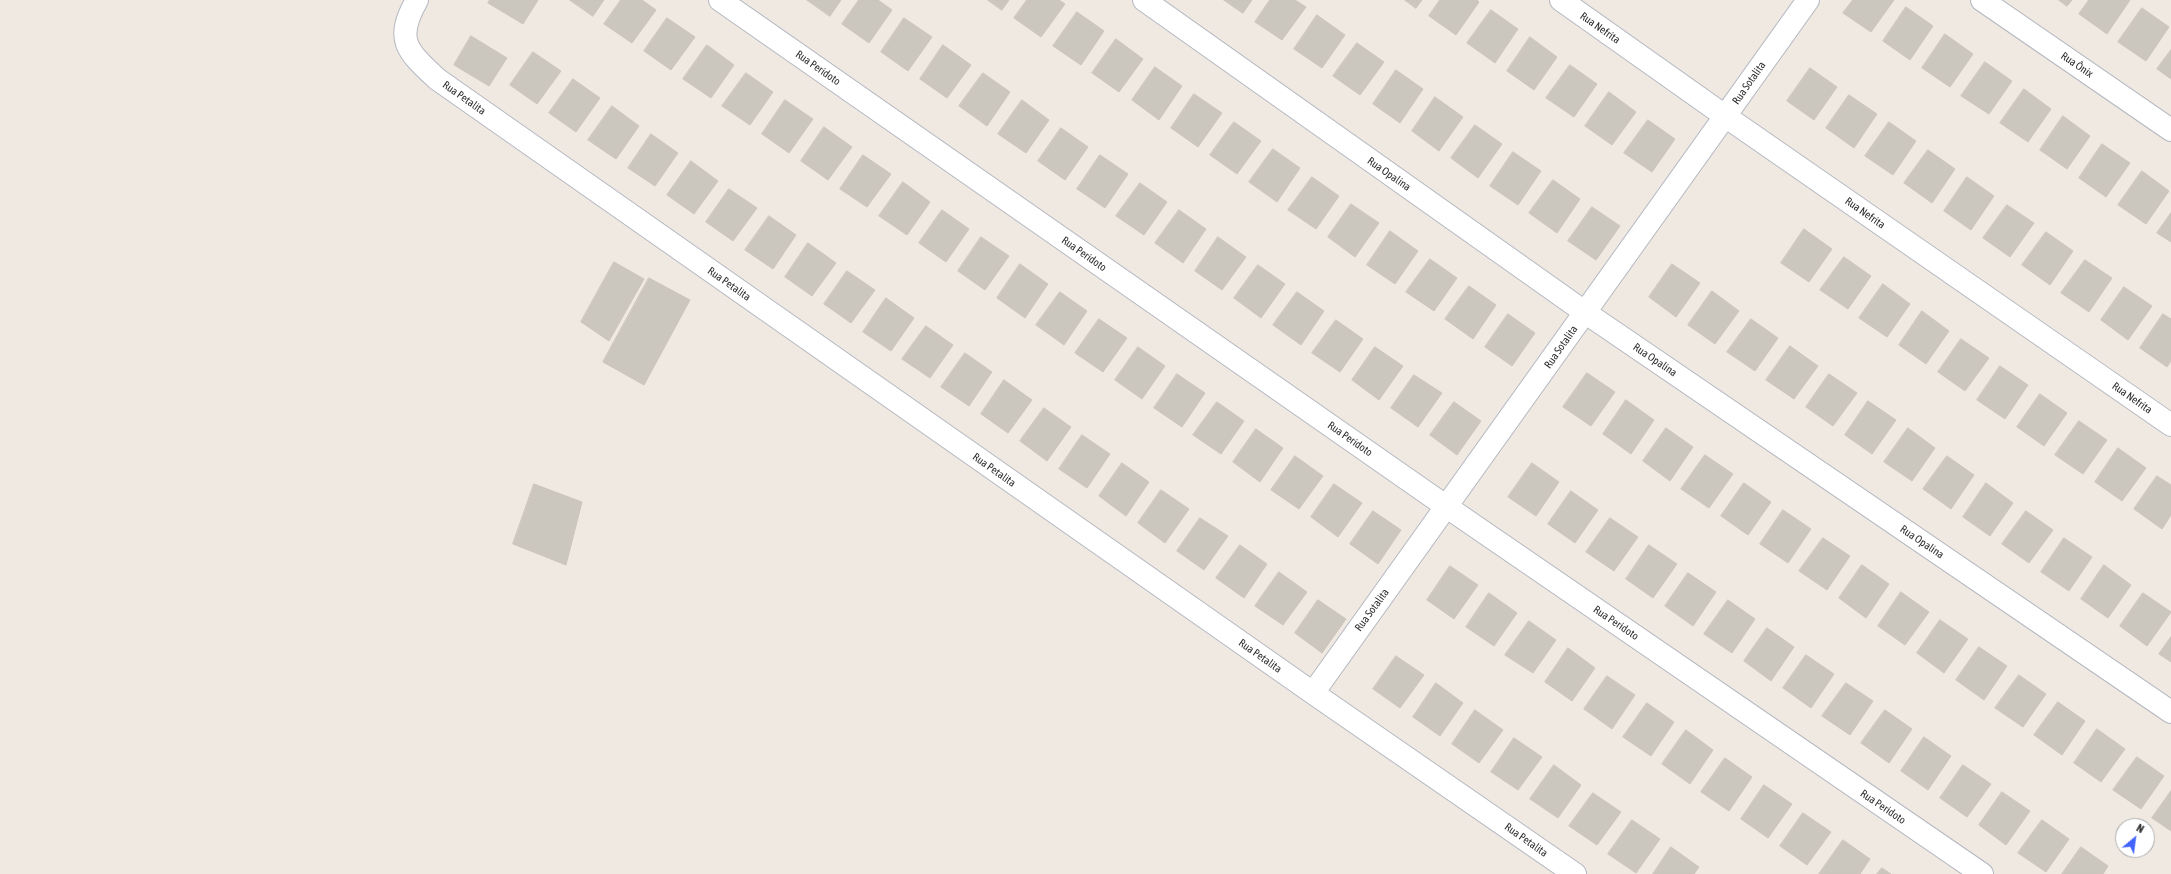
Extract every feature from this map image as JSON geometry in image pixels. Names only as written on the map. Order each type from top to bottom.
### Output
[{"type":"street","name":"Rua Petalita","points":[[417,0],[404,30],[405,45],[417,60],[443,83],[1313,693],[1575,874]]},
{"type":"street","name":"Rua Peridoto","points":[[720,0],[1447,507],[1982,874]]},
{"type":"street","name":"Rua Opalina","points":[[1144,0],[1586,313],[2171,712]]},
{"type":"street","name":"Rua Nefrita","points":[[1561,0],[1725,116],[2171,425]]},
{"type":"street","name":"Rua Sotalita","points":[[1313,693],[1586,313],[1808,0]]},
{"type":"street","name":"Rua Ônix","points":[[1982,0],[2171,130]]},
{"type":"building","points":[[490,0],[538,0],[523,24],[488,3]]},
{"type":"building","points":[[570,0],[604,0],[593,16]]},
{"type":"building","points":[[621,0],[642,0],[656,10],[632,43],[604,24]]},
{"type":"building","points":[[807,0],[841,0],[830,16]]},
{"type":"building","points":[[859,0],[878,0],[892,10],[869,43],[842,24]]},
{"type":"building","points":[[988,0],[1009,0],[1002,10]]},
{"type":"building","points":[[1027,0],[1059,0],[1065,4],[1041,37],[1014,18]]},
{"type":"building","points":[[1224,0],[1252,0],[1243,13]]},
{"type":"building","points":[[1270,0],[1295,0],[1306,7],[1282,40],[1255,22]]},
{"type":"building","points":[[1405,0],[1422,0],[1416,8]]},
{"type":"building","points":[[1440,0],[1477,0],[1479,2],[1456,35],[1429,16]]},
{"type":"building","points":[[1853,0],[1894,0],[1871,32],[1843,13]]},
{"type":"building","points":[[2059,0],[2072,0],[2067,6]]},
{"type":"building","points":[[2089,0],[2130,0],[2107,34],[2079,14]]},
{"type":"building","points":[[1906,7],[1933,26],[1910,60],[1883,41]]},
{"type":"building","points":[[2142,8],[2169,27],[2146,61],[2118,42]]},
{"type":"building","points":[[1491,10],[1518,29],[1495,63],[1467,43]]},
{"type":"building","points":[[1077,12],[1104,31],[1081,65],[1053,46]]},
{"type":"building","points":[[1317,15],[1345,35],[1322,68],[1294,49]]},
{"type":"building","points":[[667,18],[695,37],[671,70],[644,51]]},
{"type":"building","points":[[904,18],[932,37],[908,71],[881,52]]},
{"type":"building","points":[[1945,34],[1973,54],[1950,87],[1922,68]]},
{"type":"building","points":[[471,36],[507,58],[489,86],[454,65]]},
{"type":"building","points":[[1530,37],[1557,57],[1534,90],[1507,71]]},
{"type":"building","points":[[1116,39],[1143,59],[1119,92],[1092,73]]},
{"type":"building","points":[[1357,43],[1384,62],[1360,95],[1333,76]]},
{"type":"building","points":[[707,45],[734,65],[711,98],[683,79]]},
{"type":"building","points":[[943,45],[971,65],[947,98],[920,79]]},
{"type":"building","points":[[2171,50],[2171,79],[2157,69]]},
{"type":"building","points":[[533,52],[561,71],[537,104],[510,85]]},
{"type":"building","points":[[1985,62],[2012,81],[1989,114],[1961,96]]},
{"type":"building","points":[[1570,65],[1597,84],[1574,117],[1546,98]]},
{"type":"building","points":[[1155,67],[1182,86],[1159,120],[1132,100]]},
{"type":"building","points":[[1810,68],[1837,87],[1814,120],[1787,101]]},
{"type":"building","points":[[1396,70],[1423,89],[1400,123],[1373,104]]},
{"type":"building","points":[[746,73],[773,92],[750,125],[722,106]]},
{"type":"building","points":[[983,73],[1010,92],[987,126],[959,106]]},
{"type":"building","points":[[573,79],[600,98],[576,132],[549,113]]},
{"type":"building","points":[[2024,89],[2051,109],[2028,142],[2000,123]]},
{"type":"building","points":[[1609,92],[1636,112],[1612,145],[1585,126]]},
{"type":"building","points":[[1194,94],[1222,113],[1198,147],[1171,128]]},
{"type":"building","points":[[1849,95],[1877,114],[1854,148],[1826,128]]},
{"type":"building","points":[[1435,97],[1463,117],[1439,151],[1412,131]]},
{"type":"building","points":[[785,100],[813,119],[789,153],[762,134]]},
{"type":"building","points":[[1022,100],[1049,120],[1026,153],[998,134]]},
{"type":"building","points":[[612,106],[639,126],[616,159],[588,140]]},
{"type":"building","points":[[2063,116],[2090,136],[2067,169],[2040,150]]},
{"type":"building","points":[[1648,120],[1675,139],[1652,172],[1624,153]]},
{"type":"building","points":[[1234,122],[1261,141],[1237,174],[1210,155]]},
{"type":"building","points":[[1889,122],[1916,141],[1893,175],[1865,156]]},
{"type":"building","points":[[1475,125],[1502,144],[1478,178],[1451,158]]},
{"type":"building","points":[[824,127],[852,147],[828,180],[801,161]]},
{"type":"building","points":[[1061,128],[1088,147],[1065,180],[1038,161]]},
{"type":"building","points":[[651,134],[678,153],[655,186],[628,168]]},
{"type":"building","points":[[2102,144],[2130,163],[2106,197],[2079,178]]},
{"type":"building","points":[[1273,149],[1300,168],[1277,202],[1249,182]]},
{"type":"building","points":[[1928,150],[1955,169],[1932,203],[1904,183]]},
{"type":"building","points":[[1513,152],[1541,171],[1518,205],[1490,186]]},
{"type":"building","points":[[863,155],[891,174],[867,207],[840,189]]},
{"type":"building","points":[[1100,155],[1128,174],[1105,208],[1077,189]]},
{"type":"building","points":[[691,161],[718,181],[694,214],[667,195]]},
{"type":"building","points":[[2142,171],[2169,191],[2146,224],[2118,205]]},
{"type":"building","points":[[1312,177],[1339,196],[1316,229],[1288,210]]},
{"type":"building","points":[[1967,177],[1994,196],[1971,230],[1944,211]]},
{"type":"building","points":[[1553,180],[1580,199],[1557,233],[1529,213]]},
{"type":"building","points":[[903,182],[930,202],[907,235],[879,216]]},
{"type":"building","points":[[1140,183],[1167,202],[1144,235],[1116,216]]},
{"type":"building","points":[[729,189],[757,208],[733,241],[706,222]]},
{"type":"building","points":[[1351,204],[1379,223],[1355,257],[1328,237]]},
{"type":"building","points":[[2007,205],[2034,223],[2010,257],[1983,238]]},
{"type":"building","points":[[1592,207],[1620,226],[1596,260],[1568,241]]},
{"type":"building","points":[[942,210],[969,229],[946,262],[919,243]]},
{"type":"building","points":[[1179,210],[1206,229],[1183,263],[1155,243]]},
{"type":"building","points":[[2171,213],[2171,242],[2157,233]]},
{"type":"building","points":[[769,216],[796,235],[773,269],[745,250]]},
{"type":"building","points":[[1804,229],[1832,249],[1809,282],[1781,263]]},
{"type":"building","points":[[1390,231],[1418,251],[1395,284],[1367,265]]},
{"type":"building","points":[[2046,232],[2073,251],[2050,285],[2022,265]]},
{"type":"building","points":[[981,237],[1009,256],[985,290],[958,271]]},
{"type":"building","points":[[1218,237],[1246,257],[1222,290],[1195,271]]},
{"type":"building","points":[[808,243],[836,263],[812,296],[785,277]]},
{"type":"building","points":[[1844,257],[1871,276],[1848,309],[1820,290]]},
{"type":"building","points":[[1430,259],[1457,278],[1434,311],[1406,292]]},
{"type":"building","points":[[2085,260],[2112,278],[2089,312],[2061,293]]},
{"type":"building","points":[[614,262],[644,279],[609,341],[581,322]]},
{"type":"building","points":[[1020,264],[1048,284],[1025,318],[997,298]]},
{"type":"building","points":[[1672,264],[1700,283],[1676,317],[1649,297]]},
{"type":"building","points":[[1258,265],[1285,284],[1261,318],[1234,298]]},
{"type":"building","points":[[847,271],[875,290],[851,323],[824,304]]},
{"type":"building","points":[[649,278],[690,300],[644,385],[603,362]]},
{"type":"building","points":[[1883,284],[1910,304],[1887,337],[1859,318]]},
{"type":"building","points":[[1469,286],[1496,305],[1473,339],[1445,319]]},
{"type":"building","points":[[2124,287],[2152,306],[2128,340],[2101,320]]},
{"type":"building","points":[[1712,291],[1739,311],[1715,344],[1688,325]]},
{"type":"building","points":[[1060,292],[1087,311],[1064,345],[1036,325]]},
{"type":"building","points":[[1297,292],[1324,311],[1301,345],[1273,325]]},
{"type":"building","points":[[886,298],[914,318],[891,351],[863,332]]},
{"type":"building","points":[[1922,311],[1949,331],[1926,364],[1899,345]]},
{"type":"building","points":[[1508,314],[1535,333],[1512,366],[1485,347]]},
{"type":"building","points":[[2163,314],[2171,319],[2171,361],[2167,367],[2140,348]]},
{"type":"building","points":[[1099,319],[1127,338],[1103,372],[1075,353]]},
{"type":"building","points":[[1751,319],[1778,338],[1755,371],[1727,352]]},
{"type":"building","points":[[1336,320],[1363,339],[1340,372],[1312,353]]},
{"type":"building","points":[[926,326],[953,345],[930,378],[902,359]]},
{"type":"building","points":[[1961,339],[1989,358],[1965,391],[1938,372]]},
{"type":"building","points":[[1790,346],[1818,366],[1794,399],[1766,380]]},
{"type":"building","points":[[1138,347],[1165,366],[1142,399],[1115,380]]},
{"type":"building","points":[[1375,347],[1403,366],[1379,400],[1352,380]]},
{"type":"building","points":[[965,353],[992,372],[969,406],[941,387]]},
{"type":"building","points":[[2000,366],[2028,385],[2005,419],[1977,400]]},
{"type":"building","points":[[1587,373],[1615,392],[1591,426],[1563,407]]},
{"type":"building","points":[[1177,374],[1205,393],[1182,427],[1154,408]]},
{"type":"building","points":[[1829,374],[1857,393],[1833,426],[1806,407]]},
{"type":"building","points":[[1414,375],[1442,393],[1418,427],[1391,408]]},
{"type":"building","points":[[1004,380],[1032,400],[1008,433],[981,414]]},
{"type":"building","points":[[2040,394],[2067,413],[2044,446],[2017,427]]},
{"type":"building","points":[[1626,400],[1654,420],[1631,454],[1603,434]]},
{"type":"building","points":[[1868,401],[1896,420],[1872,454],[1845,435]]},
{"type":"building","points":[[1217,402],[1244,421],[1221,454],[1193,435]]},
{"type":"building","points":[[1454,402],[1481,421],[1457,455],[1430,435]]},
{"type":"building","points":[[1044,408],[1071,427],[1047,461],[1020,441]]},
{"type":"building","points":[[2079,421],[2107,440],[2083,474],[2055,455]]},
{"type":"building","points":[[1666,428],[1693,447],[1670,481],[1643,461]]},
{"type":"building","points":[[1908,428],[1935,448],[1912,481],[1884,462]]},
{"type":"building","points":[[1256,429],[1283,448],[1260,482],[1233,462]]},
{"type":"building","points":[[1082,435],[1110,454],[1087,488],[1059,469]]},
{"type":"building","points":[[2118,448],[2146,468],[2122,501],[2095,482]]},
{"type":"building","points":[[1705,455],[1733,474],[1709,508],[1681,489]]},
{"type":"building","points":[[1295,456],[1323,476],[1299,509],[1271,490]]},
{"type":"building","points":[[1947,456],[1974,475],[1951,509],[1923,489]]},
{"type":"building","points":[[1122,463],[1149,482],[1126,516],[1099,496]]},
{"type":"building","points":[[1532,463],[1559,482],[1536,516],[1508,497]]},
{"type":"building","points":[[2157,476],[2171,485],[2171,515],[2162,529],[2134,509]]},
{"type":"building","points":[[1744,483],[1771,502],[1748,535],[1721,516]]},
{"type":"building","points":[[1986,483],[2013,503],[1990,536],[1963,517]]},
{"type":"building","points":[[534,484],[582,502],[566,565],[513,544]]},
{"type":"building","points":[[1334,484],[1362,503],[1338,537],[1311,517]]},
{"type":"building","points":[[1161,490],[1189,509],[1165,543],[1138,523]]},
{"type":"building","points":[[1571,491],[1598,510],[1575,543],[1548,524]]},
{"type":"building","points":[[1783,510],[1811,529],[1788,563],[1760,544]]},
{"type":"building","points":[[1373,511],[1401,530],[1378,564],[1350,544]]},
{"type":"building","points":[[2026,511],[2053,530],[2029,563],[2002,544]]},
{"type":"building","points":[[1200,518],[1228,536],[1204,570],[1177,551]]},
{"type":"building","points":[[1610,518],[1638,537],[1614,571],[1586,552]]},
{"type":"building","points":[[1823,538],[1850,556],[1827,590],[1799,571]]},
{"type":"building","points":[[2064,538],[2092,557],[2069,591],[2041,572]]},
{"type":"building","points":[[1240,545],[1267,564],[1244,598],[1216,578]]},
{"type":"building","points":[[1649,545],[1677,564],[1653,598],[1626,579]]},
{"type":"building","points":[[1862,565],[1889,584],[1866,618],[1839,598]]},
{"type":"building","points":[[2104,565],[2131,585],[2108,618],[2081,599]]},
{"type":"building","points":[[1450,566],[1478,585],[1454,619],[1427,600]]},
{"type":"building","points":[[1279,572],[1307,592],[1283,625],[1255,606]]},
{"type":"building","points":[[1688,573],[1716,592],[1693,626],[1665,606]]},
{"type":"building","points":[[1901,592],[1929,612],[1905,645],[1878,626]]},
{"type":"building","points":[[1489,593],[1517,613],[1494,646],[1466,627]]},
{"type":"building","points":[[2143,593],[2171,612],[2147,646],[2120,626]]},
{"type":"building","points":[[1318,600],[1346,619],[1322,653],[1295,633]]},
{"type":"building","points":[[1728,600],[1755,619],[1732,653],[1704,634]]},
{"type":"building","points":[[1940,620],[1968,639],[1944,673],[1917,653]]},
{"type":"building","points":[[1529,621],[1556,640],[1533,673],[1505,655]]},
{"type":"building","points":[[1767,628],[1794,647],[1771,681],[1744,661]]},
{"type":"building","points":[[2171,637],[2171,662],[2159,654]]},
{"type":"building","points":[[1979,647],[2007,666],[1984,700],[1956,680]]},
{"type":"building","points":[[1568,648],[1595,668],[1572,701],[1545,682]]},
{"type":"building","points":[[1806,655],[1834,674],[1811,708],[1783,688]]},
{"type":"building","points":[[1396,656],[1424,675],[1400,708],[1373,689]]},
{"type":"building","points":[[2019,675],[2046,694],[2023,727],[1995,708]]},
{"type":"building","points":[[1607,676],[1635,695],[1612,729],[1584,709]]},
{"type":"building","points":[[1436,683],[1463,703],[1440,736],[1413,717]]},
{"type":"building","points":[[1846,683],[1873,701],[1850,735],[1822,716]]},
{"type":"building","points":[[2058,702],[2085,721],[2062,755],[2034,735]]},
{"type":"building","points":[[1647,703],[1674,722],[1651,756],[1623,737]]},
{"type":"building","points":[[1475,710],[1503,730],[1479,763],[1452,744]]},
{"type":"building","points":[[1885,710],[1912,729],[1889,763],[1861,743]]},
{"type":"building","points":[[2097,729],[2125,749],[2101,782],[2074,763]]},
{"type":"building","points":[[1686,730],[1713,750],[1690,784],[1662,764]]},
{"type":"building","points":[[1924,737],[1951,756],[1928,790],[1901,771]]},
{"type":"building","points":[[1514,738],[1542,757],[1518,790],[1491,772]]},
{"type":"building","points":[[2137,757],[2164,776],[2141,809],[2113,790]]},
{"type":"building","points":[[1725,758],[1752,777],[1729,811],[1701,792]]},
{"type":"building","points":[[1554,765],[1581,785],[1558,818],[1530,799]]},
{"type":"building","points":[[1963,765],[1991,784],[1967,817],[1940,798]]},
{"type":"building","points":[[1764,785],[1792,804],[1768,838],[1741,819]]},
{"type":"building","points":[[2171,791],[2171,831],[2155,820],[2155,818],[2152,818]]},
{"type":"building","points":[[2002,792],[2030,811],[2006,845],[1979,825]]},
{"type":"building","points":[[1593,793],[1621,812],[1597,845],[1569,826]]},
{"type":"building","points":[[1803,813],[1831,832],[1807,865],[1780,846]]},
{"type":"building","points":[[1632,820],[1660,839],[1636,873],[1608,854]]},
{"type":"building","points":[[2042,820],[2069,839],[2046,872],[2018,853]]},
{"type":"building","points":[[1843,840],[1870,859],[1860,874],[1819,874]]},
{"type":"building","points":[[1671,847],[1699,867],[1694,874],[1653,874]]},
{"type":"building","points":[[2081,847],[2108,866],[2103,874],[2062,874]]},
{"type":"building","points":[[1882,868],[1891,874],[1877,874]]}]
